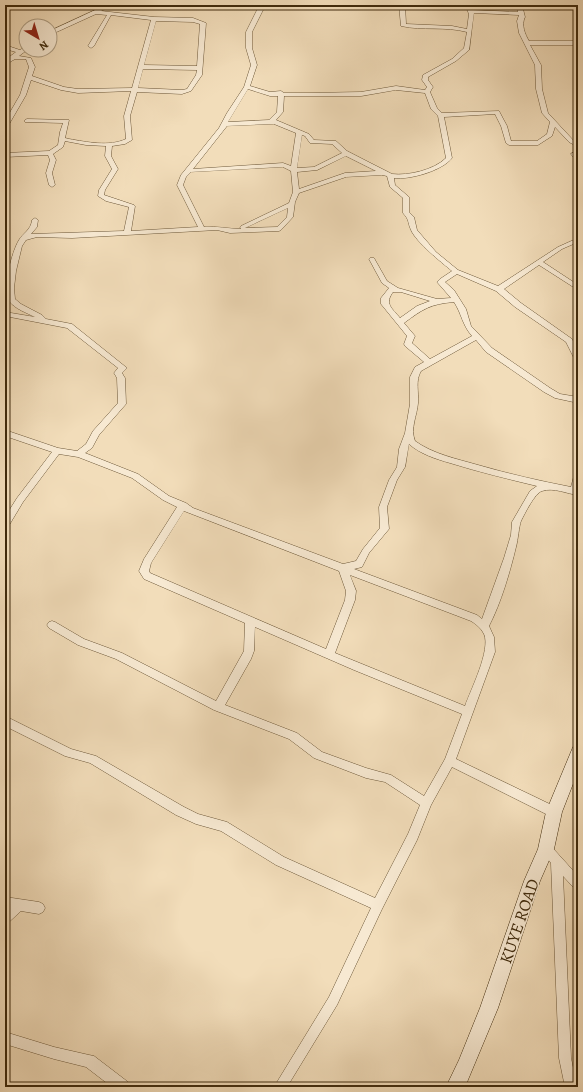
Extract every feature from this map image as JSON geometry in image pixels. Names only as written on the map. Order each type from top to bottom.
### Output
[{"type":"street","points":[[58,29],[110,5]]},
{"type":"street","points":[[192,169],[224,124],[230,112],[247,87],[254,65],[249,48],[249,32],[261,8],[260,5]]},
{"type":"street","points":[[402,5],[403,25],[424,27],[453,26],[469,31]]},
{"type":"street","points":[[427,92],[430,87],[425,80],[425,76],[454,60],[467,49],[471,11],[468,5]]},
{"type":"street","points":[[519,5],[522,33],[538,65],[539,89],[543,108],[553,122],[571,141],[578,145]]},
{"type":"street","points":[[471,11],[521,14]]},
{"type":"street","points":[[28,77],[56,87],[78,91],[118,88],[134,90],[186,91],[189,90],[198,78],[203,23],[193,20],[154,20],[108,15],[95,12]]},
{"type":"street","points":[[91,46],[108,15]]},
{"type":"street","points":[[5,156],[50,153],[62,143],[122,144],[129,140],[127,116],[154,20]]},
{"type":"street","points":[[528,43],[578,43]]},
{"type":"street","points":[[5,47],[18,49]]},
{"type":"street","points":[[5,63],[18,54]]},
{"type":"street","points":[[5,126],[8,114],[23,95],[32,67],[28,58],[14,57]]},
{"type":"street","points":[[141,67],[199,68]]},
{"type":"street","points":[[247,87],[270,94],[361,94],[396,88],[427,92]]},
{"type":"street","points":[[224,124],[274,122],[307,135],[312,142],[334,142],[341,152],[359,159],[381,173],[397,177],[414,174],[441,166],[449,158],[448,146],[444,134],[441,115],[434,109],[427,92]]},
{"type":"street","points":[[274,122],[272,120],[280,112],[279,105],[282,99],[281,93]]},
{"type":"street","points":[[441,115],[497,112],[504,126],[509,143],[541,142],[550,135],[553,122]]},
{"type":"street","points":[[27,121],[67,121],[62,143]]},
{"type":"street","points":[[24,238],[37,235],[72,236],[217,228],[230,231],[279,229],[290,217],[296,192],[294,170],[299,133]]},
{"type":"street","points":[[108,144],[108,156],[114,169],[102,190],[101,196],[108,202],[124,202],[132,206],[129,215],[131,222],[127,232]]},
{"type":"street","points":[[50,153],[53,160],[49,173],[52,185]]},
{"type":"street","points":[[192,169],[283,165],[294,170],[316,169],[345,154]]},
{"type":"street","points":[[574,154],[578,160]]},
{"type":"street","points":[[192,169],[195,172],[183,176],[181,189],[202,229]]},
{"type":"street","points":[[296,192],[345,175],[381,173]]},
{"type":"street","points":[[390,176],[392,186],[406,197],[406,213],[411,217],[414,230],[434,253],[456,271],[499,289],[518,306],[569,341],[578,343]]},
{"type":"street","points":[[230,231],[247,226],[292,204]]},
{"type":"street","points":[[35,220],[36,225],[33,230],[20,242],[11,281],[10,294],[16,303],[37,314],[46,321]]},
{"type":"street","points":[[499,289],[540,263],[560,248],[578,240]]},
{"type":"street","points":[[372,259],[384,282],[397,290],[437,301],[455,300]]},
{"type":"street","points":[[540,263],[578,288]]},
{"type":"street","points":[[456,271],[441,282],[451,292],[462,309],[468,327],[476,337],[489,350],[547,390],[558,396],[578,400]]},
{"type":"street","points":[[397,290],[388,293],[385,298],[385,304],[411,336],[408,344],[429,362]]},
{"type":"street","points":[[400,322],[420,308],[437,301]]},
{"type":"street","points":[[5,314],[69,326],[123,368],[118,373],[121,378],[122,404],[96,433],[89,446],[79,454]]},
{"type":"street","points":[[343,568],[359,564],[366,551],[385,529],[383,507],[393,480],[401,467],[403,449],[408,435],[414,402],[414,375],[418,369],[429,362],[476,337]]},
{"type":"street","points":[[569,341],[578,358]]},
{"type":"street","points":[[5,433],[57,451],[79,454],[136,476],[166,498],[183,505],[190,510],[466,615],[484,625],[490,634],[490,652],[450,761],[426,803],[413,836],[332,1001],[280,1087]]},
{"type":"street","points":[[408,435],[412,444],[431,455],[510,477],[576,492],[578,476]]},
{"type":"street","points":[[5,525],[20,500],[57,451]]},
{"type":"street","points":[[484,625],[489,616],[509,558],[515,535],[516,522],[533,493],[540,488],[554,486]]},
{"type":"street","points":[[183,505],[147,562],[144,571],[147,576],[250,622],[468,712]]},
{"type":"street","points":[[329,655],[350,600],[350,587],[343,568]]},
{"type":"street","points":[[218,707],[246,659],[249,651],[250,622]]},
{"type":"street","points":[[52,625],[81,642],[119,656],[218,707],[293,736],[318,755],[387,778],[426,803]]},
{"type":"street","points":[[5,721],[69,753],[92,759],[180,812],[196,819],[223,826],[280,860],[378,905]]},
{"type":"street","name":"KUYE ROAD","points":[[455,1087],[466,1066],[489,1008],[532,882],[546,849],[554,812],[578,752]]},
{"type":"street","points":[[450,761],[554,812]]},
{"type":"street","points":[[546,849],[578,884]]},
{"type":"street","points":[[557,861],[565,1058],[571,1087]]},
{"type":"street","points":[[5,904],[10,902],[18,905],[38,908]]},
{"type":"street","points":[[5,918],[18,905]]},
{"type":"street","points":[[5,1038],[54,1053],[89,1061],[123,1087]]}]
